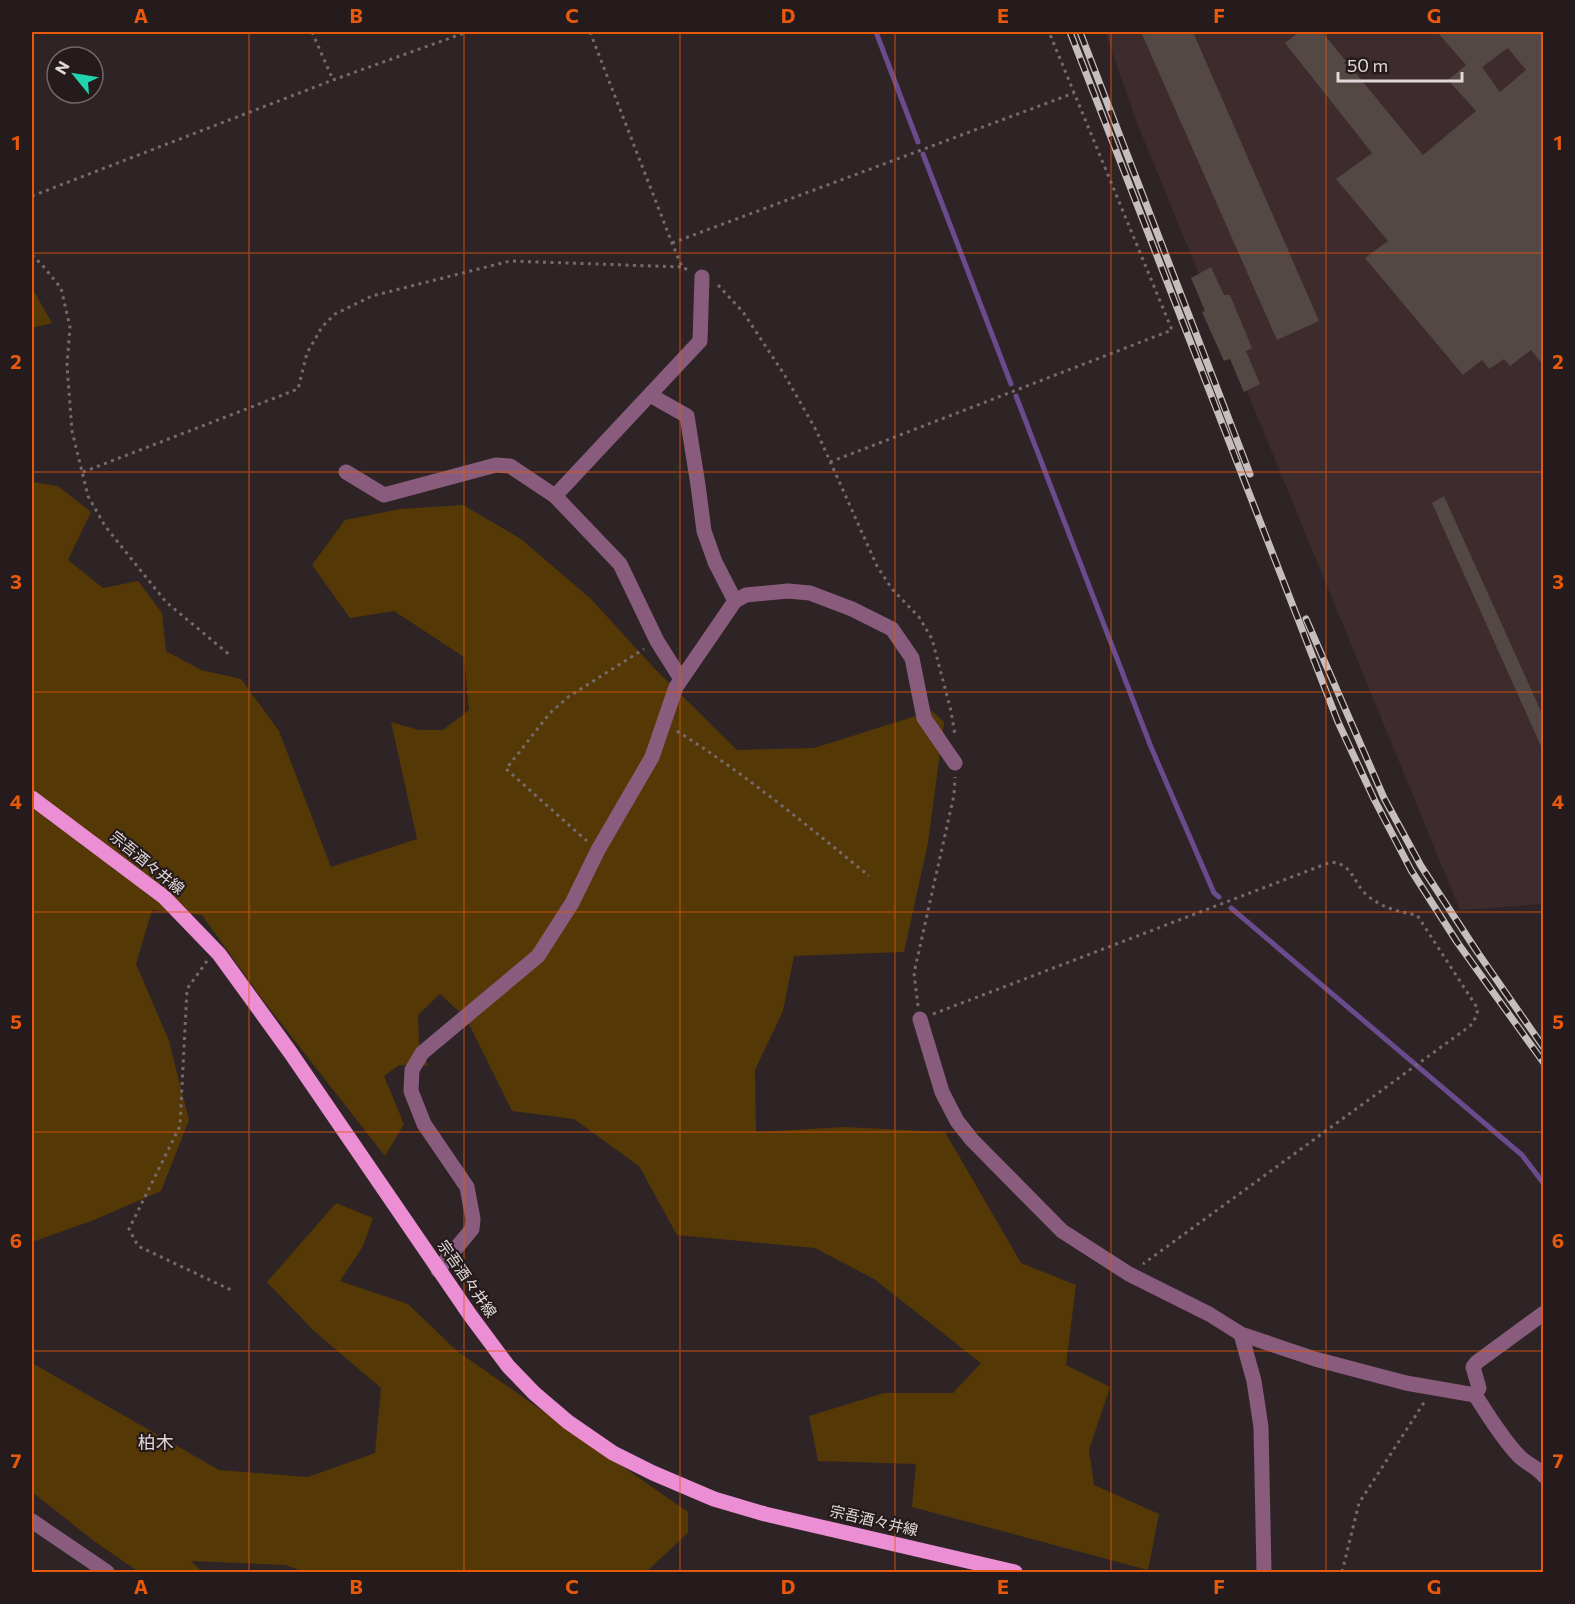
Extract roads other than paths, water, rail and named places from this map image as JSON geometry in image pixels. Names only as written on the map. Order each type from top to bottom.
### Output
[{"type":"main road","name":"宗吾酒々井線","points":[[32,798],[164,897],[215,950],[290,1052],[438,1270],[508,1366],[568,1422],[623,1458],[714,1499],[765,1514],[1015,1572]]},
{"type":"street","points":[[555,496],[700,340],[702,277]]},
{"type":"street","points":[[650,395],[687,416],[704,531],[715,562],[735,601]]},
{"type":"street","points":[[346,472],[384,495],[496,465],[510,466],[555,496],[620,564],[657,641],[681,679]]},
{"type":"street","points":[[438,1270],[472,1229],[473,1219],[467,1187],[424,1124],[411,1091],[412,1070],[422,1053],[538,956],[572,903],[598,850],[652,757],[676,687],[735,601],[746,595],[788,591],[810,593],[852,609],[892,629],[912,658],[924,718],[955,764]]},
{"type":"street","points":[[920,1019],[942,1092],[957,1121],[972,1140],[1062,1231],[1129,1274],[1209,1314],[1241,1334],[1315,1359],[1407,1383],[1475,1395],[1508,1444],[1524,1461],[1544,1476]]},
{"type":"street","points":[[1475,1395],[1479,1389],[1473,1367],[1477,1362],[1544,1313]]},
{"type":"street","points":[[1241,1334],[1254,1381],[1261,1427],[1264,1572]]},
{"type":"street","points":[[32,1521],[107,1572]]},
{"type":"waterway","points":[[876,32],[918,142]]},
{"type":"waterway","points":[[923,154],[1011,384]]},
{"type":"waterway","points":[[1016,396],[1151,747],[1214,893],[1219,897]]},
{"type":"waterway","points":[[1231,908],[1522,1155],[1544,1184]]},
{"type":"railway","points":[[1070,32],[1338,722],[1411,870],[1457,942],[1544,1063]]},
{"type":"railway","points":[[1080,32],[1250,474]]},
{"type":"railway","points":[[1306,619],[1384,798],[1421,866],[1544,1048]]},
{"type":"district","name":"柏木","points":[[156,1443]]}]
